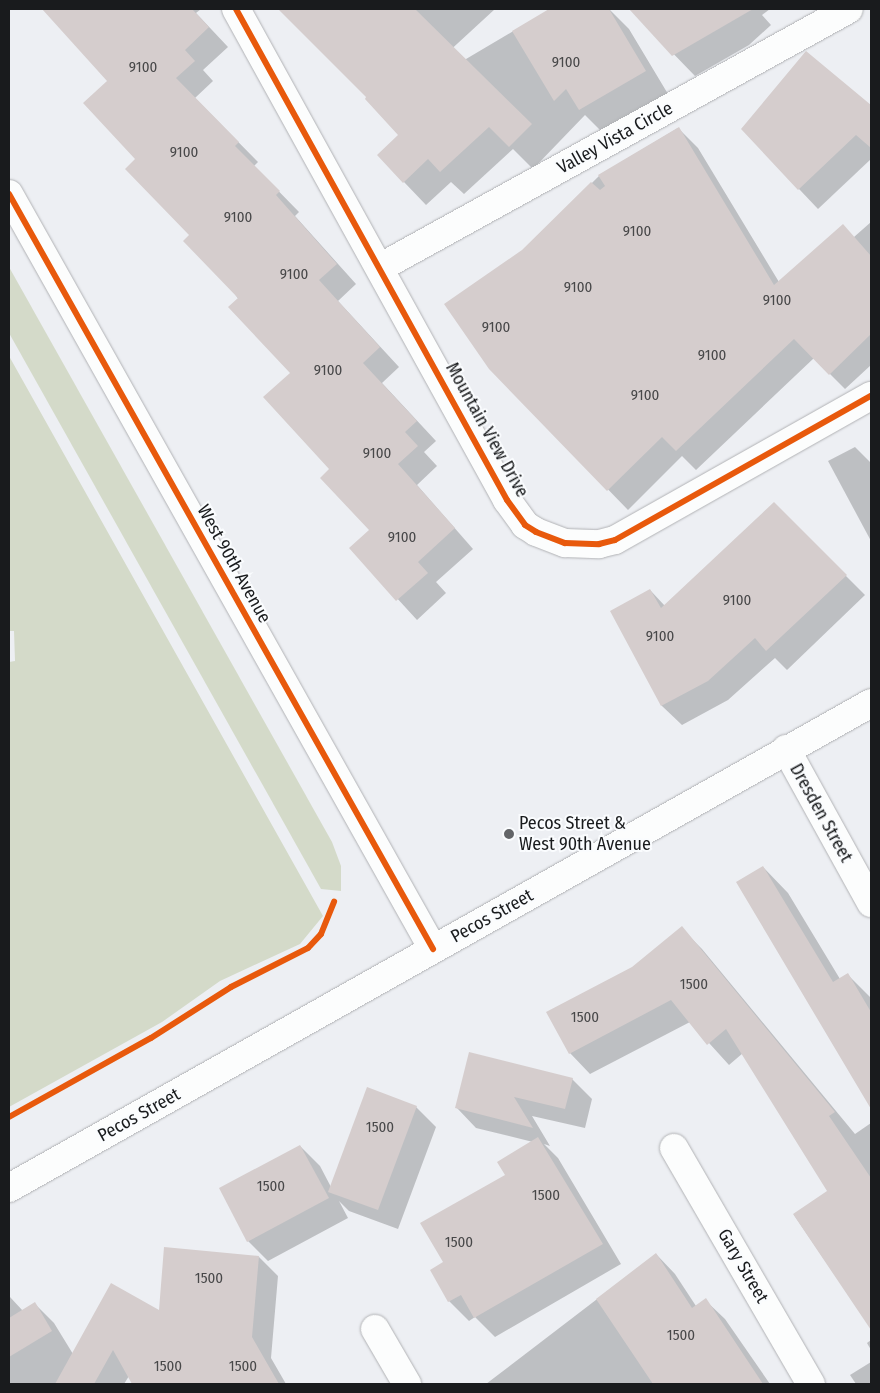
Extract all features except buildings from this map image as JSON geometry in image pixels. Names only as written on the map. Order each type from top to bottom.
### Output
[{"type":"street","name":"Mountain View Drive","points":[[236,9],[381,267],[508,500],[525,525],[565,543],[599,544],[615,540],[871,396]]},
{"type":"street","name":"Valley Vista Circle","points":[[381,267],[848,9]]},
{"type":"street","name":"West 90th Avenue","points":[[9,194],[433,949]]},
{"type":"street","name":"Pecos Street","points":[[9,1188],[786,749],[871,703]]},
{"type":"street","name":"Dresden Street","points":[[786,749],[871,903]]},
{"type":"street","name":"Gary Street","points":[[674,1148],[811,1384]]},
{"type":"street","points":[[375,1329],[407,1384]]},
{"type":"green space","points":[[9,267],[332,842],[341,866],[341,891],[321,889],[9,333]]},
{"type":"green space","points":[[9,356],[323,916],[300,944],[220,981],[162,1022],[9,1107],[9,662],[15,661],[14,631],[9,631]]},
{"type":"cycle path","points":[[236,9],[507,500],[525,525],[536,532],[565,543],[599,544],[615,540],[871,396]]},
{"type":"cycle path","points":[[9,194],[433,949]]},
{"type":"cycle path","points":[[9,1117],[151,1038],[231,987],[308,948],[321,934],[334,902]]},
{"type":"place","name":"Pecos Street & West 90th Avenue","points":[[509,834]]}]
